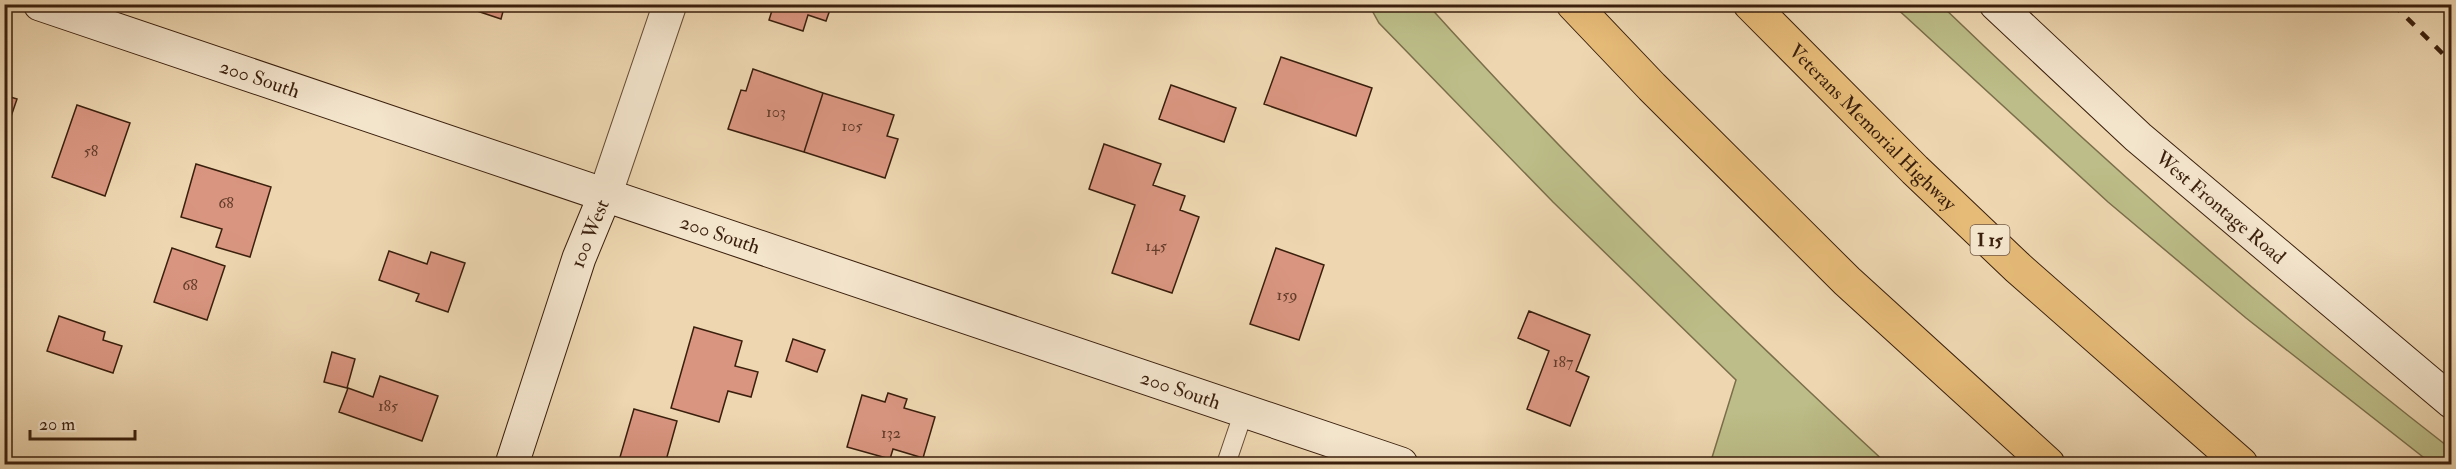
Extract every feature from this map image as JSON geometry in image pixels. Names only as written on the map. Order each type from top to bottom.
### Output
[{"type":"highway","points":[[1573,4],[1683,118],[1847,281],[2048,465]]},
{"type":"highway","name":"Veterans Memorial Highway","points":[[1750,4],[1898,154],[2009,259],[2241,465]]},
{"type":"street","name":"200 South","points":[[40,4],[1401,465]]},
{"type":"street","name":"100 West","points":[[512,465],[579,258],[605,195],[670,4]]},
{"type":"street","name":"West Frontage Road","points":[[1996,4],[2138,136],[2451,402]]},
{"type":"lane","points":[[1226,465],[1244,411]]},
{"type":"green space","points":[[1369,5],[1428,5],[1652,240],[1887,464],[1710,464],[1736,380],[1553,202],[1379,23]]},
{"type":"green space","points":[[1893,5],[1941,5],[2064,121],[2190,234],[2319,343],[2451,449],[2451,464],[2432,464],[2246,318],[2108,202]]},
{"type":"building","points":[[456,4],[505,4],[501,19]]},
{"type":"building","points":[[774,4],[832,4],[826,21],[808,15],[803,31],[769,20]]},
{"type":"building","points":[[1281,57],[1372,88],[1356,136],[1264,104]]},
{"type":"building","points":[[753,69],[823,93],[804,152],[728,129],[741,90],[746,91]]},
{"type":"building","points":[[1171,85],[1236,108],[1224,142],[1159,119]]},
{"type":"building","points":[[823,93],[894,115],[887,136],[898,139],[885,178],[804,152]]},
{"type":"building","points":[[4,95],[17,99],[4,137]]},
{"type":"building","points":[[77,105],[130,123],[105,196],[52,177]]},
{"type":"building","points":[[1104,144],[1161,164],[1153,185],[1185,196],[1180,210],[1199,217],[1172,293],[1112,273],[1135,205],[1089,189]]},
{"type":"building","points":[[196,164],[271,187],[250,257],[216,247],[222,229],[181,217]]},
{"type":"building","points":[[172,248],[225,266],[207,320],[154,302]]},
{"type":"building","points":[[1276,248],[1324,265],[1299,340],[1250,324]]},
{"type":"building","points":[[389,251],[427,264],[431,252],[465,263],[448,312],[416,301],[419,294],[379,280]]},
{"type":"building","points":[[1529,311],[1590,335],[1576,371],[1589,377],[1570,426],[1527,409],[1549,351],[1518,338]]},
{"type":"building","points":[[59,316],[105,332],[103,340],[122,346],[113,373],[47,351]]},
{"type":"building","points":[[694,327],[742,341],[735,366],[758,372],[751,397],[728,391],[719,422],[671,408]]},
{"type":"building","points":[[793,339],[825,350],[817,372],[786,361]]},
{"type":"building","points":[[332,352],[355,359],[347,388],[324,382]]},
{"type":"building","points":[[380,376],[438,396],[422,441],[339,412],[348,388],[373,397]]},
{"type":"building","points":[[888,393],[907,399],[904,408],[935,417],[923,458],[893,449],[890,459],[847,447],[862,395],[885,402]]},
{"type":"building","points":[[634,409],[677,421],[665,464],[618,464]]},
{"type":"railway","points":[[2393,4],[2452,63]]}]
